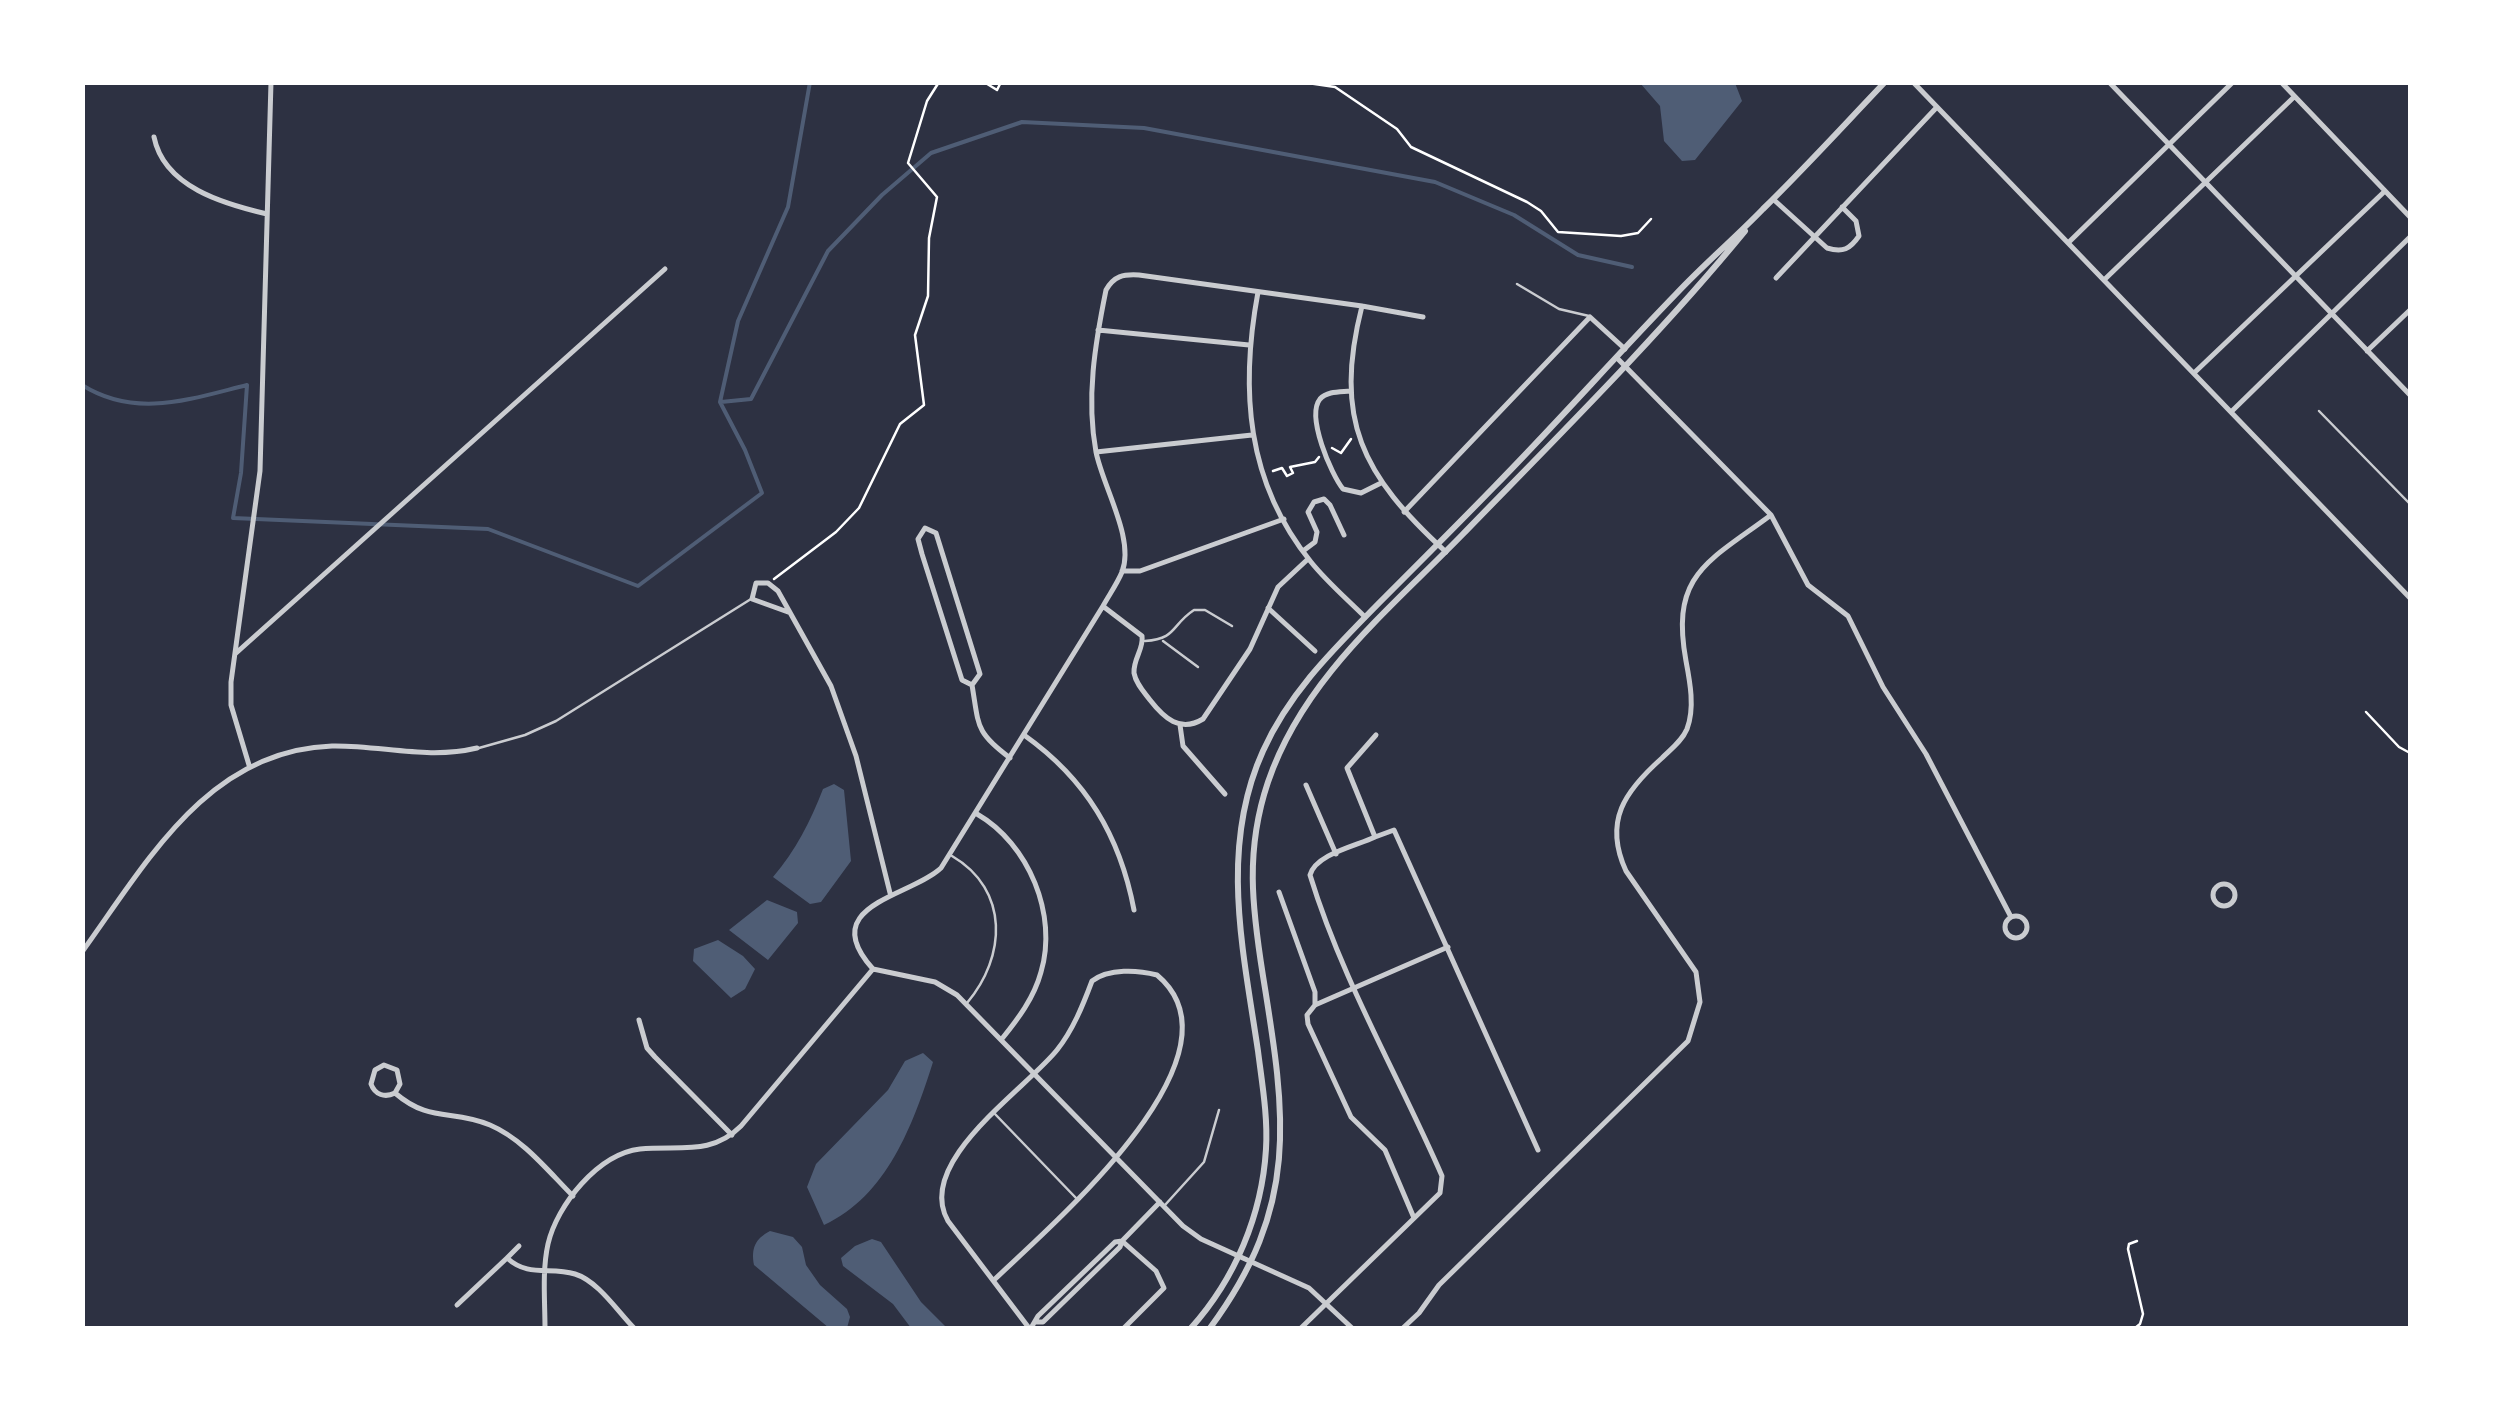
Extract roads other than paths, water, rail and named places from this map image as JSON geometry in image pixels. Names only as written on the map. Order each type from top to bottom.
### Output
[{"type":"street","points":[[249,764],[231,705],[233,656],[259,481],[271,82]]},
{"type":"street","points":[[1210,1328],[1252,1261],[1276,1189],[1282,1110],[1251,898],[1254,840],[1261,804],[1281,748],[1310,696],[1373,626],[1624,366],[1773,199],[1885,82]]},
{"type":"street","points":[[1913,82],[2410,598]]},
{"type":"street","points":[[2108,82],[2410,395]]},
{"type":"street","points":[[2068,243],[2232,82]]},
{"type":"street","points":[[2281,82],[2410,217]]},
{"type":"street","points":[[2104,280],[2294,96]]},
{"type":"street","points":[[1776,278],[1937,107]]},
{"type":"street","points":[[154,136],[156,148],[168,166],[198,190],[214,200],[267,214]]},
{"type":"street","points":[[2194,373],[2385,191]]},
{"type":"street","points":[[1773,199],[1827,248],[1839,252],[1849,248],[1858,236],[1858,228],[1842,207]]},
{"type":"street","points":[[1191,1328],[1239,1255],[1251,1230],[1261,1189],[1267,1146],[1236,886],[1240,833],[1255,770],[1277,724],[1314,670],[1710,258],[1762,211]]},
{"type":"street","points":[[2231,412],[2410,237]]},
{"type":"street","points":[[233,656],[665,269]]},
{"type":"street","points":[[1352,1328],[1300,1282],[1193,1234],[966,1004],[935,982],[873,969],[860,951],[857,927],[868,908],[890,893],[932,876],[950,854],[1122,571],[1126,546],[1096,452],[1092,394],[1106,290],[1125,274],[1423,318]]},
{"type":"street","points":[[1258,292],[1248,345],[1247,386],[1260,466],[1303,551],[1373,626]]},
{"type":"street","points":[[1362,306],[1351,356],[1350,391],[1359,436],[1381,483],[1404,512],[1446,552]]},
{"type":"street","points":[[2367,351],[2410,310]]},
{"type":"street","points":[[1404,512],[1590,317],[1625,350]]},
{"type":"street","points":[[1098,330],[1248,345]]},
{"type":"street","points":[[1617,358],[1771,515],[1808,585],[1848,616],[1883,688],[1926,754],[2010,917]]},
{"type":"street","points":[[1350,391],[1324,395],[1318,401],[1316,418],[1324,451],[1343,489],[1361,493],[1381,483]]},
{"type":"street","points":[[1096,452],[1252,435]]},
{"type":"street","points":[[1303,551],[1316,542],[1318,532],[1308,512],[1314,502],[1324,499],[1330,504],[1344,535]]},
{"type":"street","points":[[1403,1328],[1420,1313],[1439,1285],[1688,1041],[1700,1002],[1696,972],[1626,871],[1620,858],[1616,826],[1632,786],[1683,739],[1690,719],[1690,680],[1680,617],[1688,590],[1712,559],[1771,515]]},
{"type":"street","points":[[1122,571],[1140,571],[1284,518]]},
{"type":"street","points":[[972,685],[962,680],[922,554],[918,539],[925,528],[936,533],[980,674],[972,685],[982,735],[1010,758]]},
{"type":"street","points":[[1103,606],[1136,630],[1143,641],[1134,668],[1137,683],[1161,714],[1180,724],[1202,719],[1250,649],[1282,581],[1308,558]]},
{"type":"street","points":[[788,612],[752,599],[756,583],[768,583],[778,591],[831,686],[849,735],[890,893]]},
{"type":"street","points":[[1268,608],[1315,651]]},
{"type":"street","points":[[1180,724],[1184,746],[1225,794]]},
{"type":"street","points":[[1024,735],[1050,753],[1104,819],[1128,876],[1134,910]]},
{"type":"street","points":[[1376,735],[1347,768],[1376,837]]},
{"type":"street","points":[[82,952],[192,809],[249,764],[314,747],[430,754],[477,748]]},
{"type":"street","points":[[1306,785],[1336,854]]},
{"type":"street","points":[[977,814],[1008,839],[1026,862],[1046,922],[1041,974],[1022,1013],[1001,1040]]},
{"type":"street","points":[[1301,1328],[1440,1193],[1442,1176],[1355,988],[1310,876],[1314,866],[1394,830],[1538,1150]]},
{"type":"street","points":[[2223,884],[2236,894],[2228,906],[2220,906],[2213,898],[2214,890],[2223,884]]},
{"type":"street","points":[[1279,892],[1315,992],[1315,1005],[1307,1019],[1355,1124],[1384,1150],[1414,1218]]},
{"type":"street","points":[[2010,917],[2021,917],[2026,922],[2026,930],[2019,938],[2006,933],[2005,922],[2010,917]]},
{"type":"street","points":[[1315,1005],[1448,948]]},
{"type":"street","points":[[545,1328],[545,1273],[552,1231],[573,1196],[599,1168],[621,1154],[648,1149],[697,1149],[732,1135],[873,969]]},
{"type":"street","points":[[994,1280],[1118,1158],[1170,1076],[1180,1037],[1182,1014],[1178,997],[1158,975],[1141,971],[1100,975],[1092,982],[1061,1046],[964,1144],[943,1185],[941,1204],[948,1221],[994,1280],[1032,1326],[1102,1254],[1162,1204]]},
{"type":"street","points":[[639,1020],[647,1048],[732,1135]]},
{"type":"street","points":[[388,1066],[397,1070],[400,1084],[395,1093],[386,1096],[373,1089],[370,1079],[375,1070],[388,1066]]},
{"type":"street","points":[[395,1093],[428,1114],[474,1119],[495,1126],[528,1151],[573,1196]]},
{"type":"street","points":[[1122,1241],[1156,1271],[1164,1288],[1124,1328]]},
{"type":"street","points":[[457,1305],[519,1246]]},
{"type":"street","points":[[507,1258],[521,1268],[581,1276],[634,1328]]},
{"type":"lane","points":[[1516,284],[1559,308],[1590,317]]},
{"type":"lane","points":[[2319,411],[2410,504]]},
{"type":"lane","points":[[477,748],[525,735],[556,720],[752,599]]},
{"type":"lane","points":[[1162,640],[1194,610],[1205,610],[1232,626]]},
{"type":"lane","points":[[1143,641],[1162,640],[1198,667]]},
{"type":"lane","points":[[950,854],[982,884],[996,922],[992,965],[966,1004]]},
{"type":"lane","points":[[1162,1204],[1200,1168],[1219,1110]]},
{"type":"lane","points":[[994,1113],[1078,1199]]},
{"type":"water","points":[[1640,83],[1735,83],[1742,101],[1695,160],[1682,161],[1664,141],[1660,106]]},
{"type":"water","points":[[834,784],[844,790],[851,861],[821,902],[810,904],[773,877],[802,835],[823,789]]},
{"type":"water","points":[[767,900],[797,912],[798,923],[768,960],[729,930]]},
{"type":"water","points":[[718,940],[755,969],[745,989],[731,998],[693,961],[694,949]]},
{"type":"water","points":[[923,1053],[933,1062],[895,1156],[865,1196],[824,1225],[807,1187],[816,1164],[888,1090],[905,1061]]},
{"type":"water","points":[[770,1231],[793,1237],[802,1247],[806,1265],[820,1285],[847,1309],[847,1328],[829,1328],[754,1265],[755,1245]]},
{"type":"water","points":[[872,1239],[881,1242],[921,1302],[947,1328],[911,1328],[893,1304],[843,1266],[841,1258]]},
{"type":"waterway","points":[[82,385],[102,395],[143,404],[184,400],[247,385],[241,473],[233,518],[488,529],[638,586],[762,493],[720,402],[738,321],[788,207],[810,82]]},
{"type":"waterway","points":[[721,402],[751,399],[828,251],[882,195],[931,153],[1022,122],[1144,128],[1435,182],[1514,215],[1578,255],[1632,267]]}]
